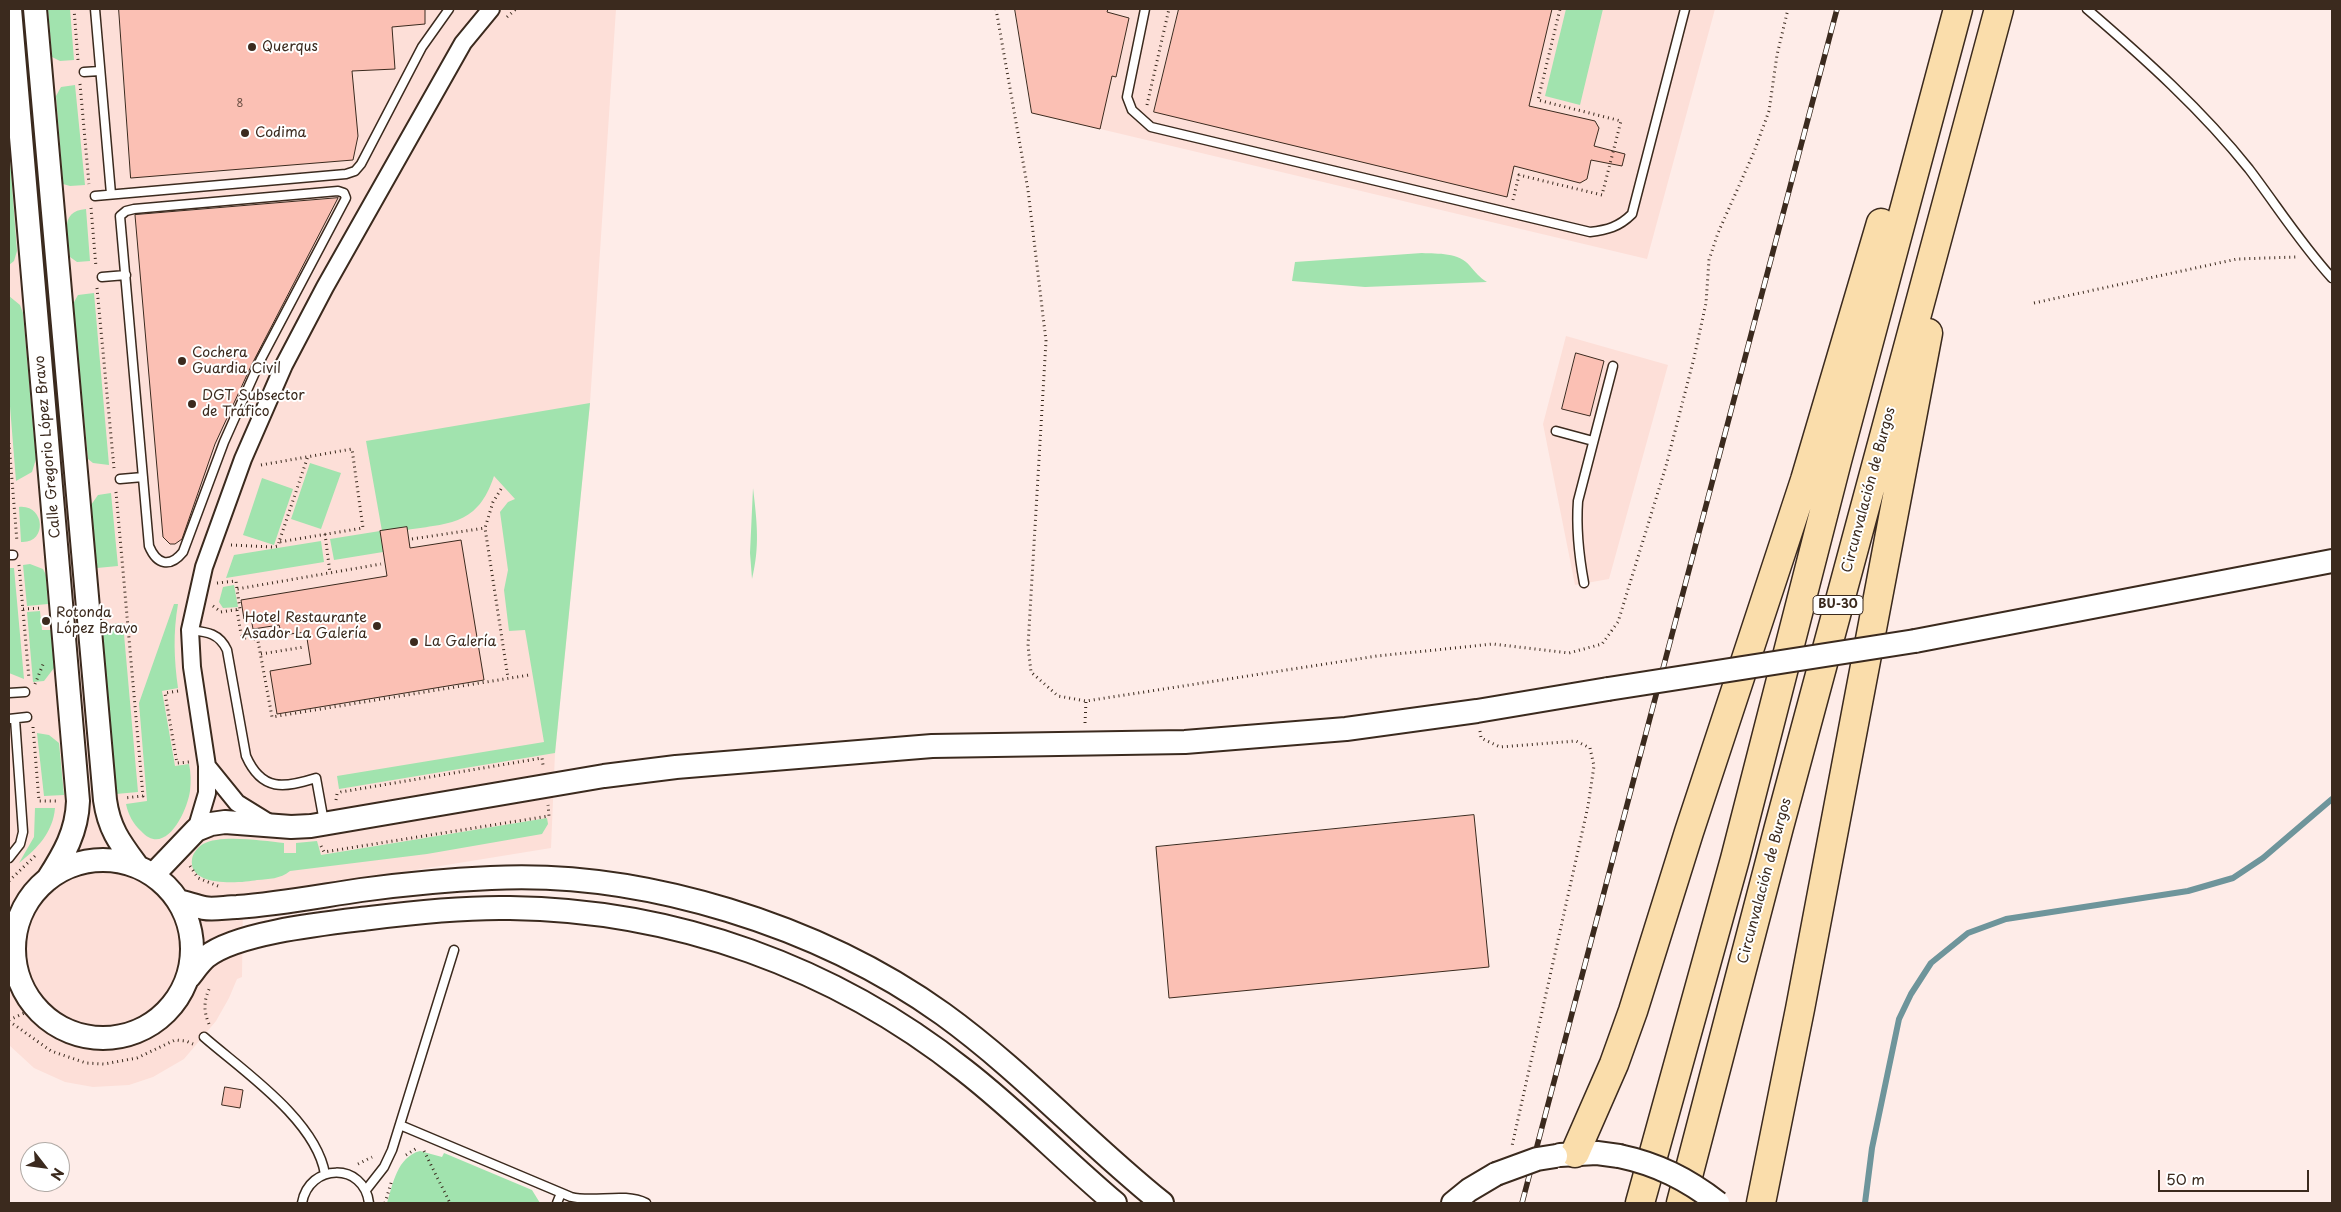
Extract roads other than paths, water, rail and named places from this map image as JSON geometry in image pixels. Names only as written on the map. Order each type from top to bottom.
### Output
[{"type":"highway","name":"BU-30","points":[[1640,1203],[1734,859],[1935,90],[1958,9]]},
{"type":"highway","name":"Circunvalación de Burgos","points":[[1681,1203],[1778,827],[1999,9]]},
{"type":"highway","points":[[1565,1155],[1614,1064],[1633,1011],[1689,832],[1805,480],[1885,211],[1935,90]]},
{"type":"highway","points":[[1761,1203],[1806,980],[1967,122]]},
{"type":"main road","name":"Calle Gregorio López Bravo","points":[[10,9],[78,801],[78,818],[71,839],[48,879]]},
{"type":"main road","name":"Calle Gregorio López Bravo","points":[[35,9],[107,817],[113,832],[145,870]]},
{"type":"main road","points":[[145,870],[196,830],[211,824],[225,822],[298,827],[322,831],[604,776],[718,762],[932,746],[1185,742],[1346,729],[1477,711],[1915,641],[2332,561]]},
{"type":"main road","points":[[9,997],[58,1026],[86,1037],[116,1038],[144,1029],[170,1009],[180,996],[188,977],[192,962],[192,934],[178,901],[145,870],[114,860],[96,860],[79,863],[48,879],[15,916],[14,956],[17,973],[32,1004],[58,1026]]},
{"type":"main road","points":[[178,901],[207,908],[263,905],[426,881],[496,877],[559,878],[605,883],[701,902],[790,932],[898,985],[944,1015],[983,1046],[1073,1124],[1132,1179],[1162,1203]]},
{"type":"main road","points":[[188,977],[206,957],[241,940],[291,930],[419,912],[509,908],[575,911],[668,926],[708,936],[769,957],[813,976],[892,1018],[964,1070],[1115,1203]]},
{"type":"main road","points":[[1453,1203],[1469,1190],[1496,1174],[1537,1159],[1565,1155],[1619,1156],[1662,1168],[1700,1189],[1718,1203]]},
{"type":"street","points":[[196,830],[207,792],[207,766],[192,667],[190,630],[204,567],[224,511],[284,365],[325,287],[442,78],[463,43],[491,9]]},
{"type":"street","points":[[207,766],[237,803],[273,826]]},
{"type":"lane","points":[[95,9],[112,194]]},
{"type":"lane","points":[[95,196],[346,174],[355,171],[361,164],[422,47],[448,9]]},
{"type":"lane","points":[[1145,9],[1127,97],[1132,110],[1151,127],[1590,232],[1610,229],[1624,222],[1632,214],[1685,9]]},
{"type":"lane","points":[[2087,9],[2140,55],[2197,111],[2248,169],[2312,256],[2332,278]]},
{"type":"lane","points":[[84,72],[100,71]]},
{"type":"lane","points":[[338,191],[344,193],[346,198],[257,368],[224,442],[183,552],[178,559],[170,562],[159,561],[153,557],[149,546],[143,477],[120,216],[126,211],[338,191]]},
{"type":"lane","points":[[102,277],[126,275]]},
{"type":"lane","points":[[1584,584],[1578,555],[1577,508],[1613,366]]},
{"type":"lane","points":[[1556,431],[1593,440]]},
{"type":"lane","points":[[120,479],[143,477]]},
{"type":"lane","points":[[190,630],[209,633],[218,637],[227,650],[246,756],[251,768],[258,777],[269,783],[289,786],[316,778],[322,831]]},
{"type":"lane","points":[[9,692],[27,690]]},
{"type":"lane","points":[[9,858],[20,844],[23,832],[12,719],[28,717]]},
{"type":"lane","points":[[366,1190],[384,1167],[400,1125],[454,950]]},
{"type":"lane","points":[[204,1036],[295,1118],[312,1138],[323,1162],[325,1174]]},
{"type":"lane","points":[[400,1125],[580,1200],[624,1199],[646,1203]]},
{"type":"lane","points":[[302,1203],[308,1186],[325,1174],[334,1172],[353,1176],[366,1190],[369,1203]]},
{"type":"lane","points":[[557,1203],[560,1193]]},
{"type":"waterway","points":[[1865,1203],[1872,1148],[1899,1019],[1911,994],[1931,963],[1968,933],[2006,919],[2188,891],[2233,878],[2263,858],[2332,799]]},
{"type":"railway","points":[[1522,1203],[1837,9]]},
{"type":"place","name":"Querqus","points":[[252,47]]},
{"type":"place","name":"Codima","points":[[245,133]]},
{"type":"place","name":"Cochera Guardia Civil","points":[[182,361]]},
{"type":"place","name":"DGT Subsector de Tráfico","points":[[192,404]]},
{"type":"place","name":"Rotonda López Bravo","points":[[46,621]]},
{"type":"place","name":"Hotel Restaurante Asador La Galería","points":[[377,626]]},
{"type":"place","name":"La Galería","points":[[414,642]]}]
